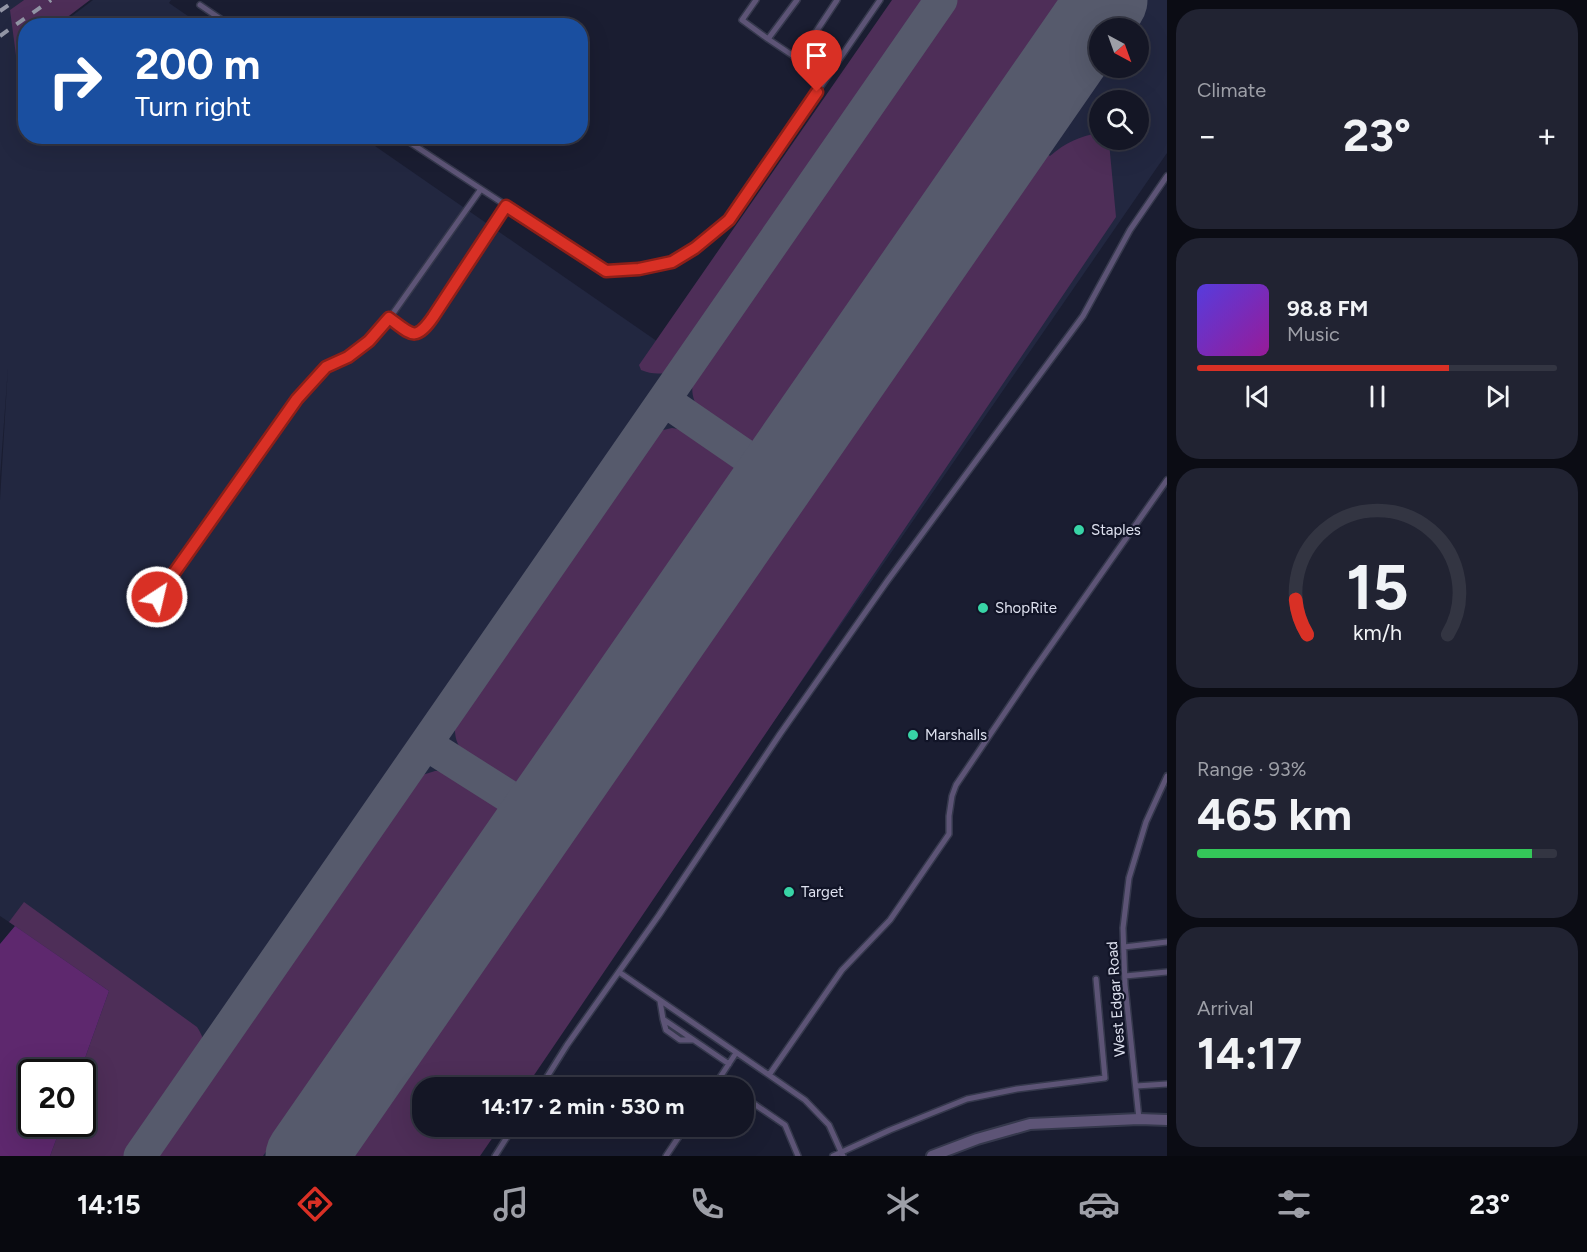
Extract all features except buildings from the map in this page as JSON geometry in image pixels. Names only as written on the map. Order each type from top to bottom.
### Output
[{"type":"street","points":[[932,1156],[977,1138],[1030,1124],[1139,1119],[1167,1120]]},
{"type":"lane","points":[[756,0],[742,20],[798,59],[837,0]]},
{"type":"lane","points":[[768,39],[797,0]]},
{"type":"lane","points":[[412,144],[606,271],[639,269],[672,262],[695,248],[729,220],[880,0]]},
{"type":"lane","points":[[200,5],[219,18]]},
{"type":"lane","points":[[547,1077],[780,734],[888,580],[1083,316],[1130,230],[1167,176]]},
{"type":"lane","points":[[157,597],[297,399],[326,367],[348,357],[369,341],[389,318],[481,189]]},
{"type":"lane","points":[[389,318],[409,333],[421,332],[506,206]]},
{"type":"lane","points":[[769,1076],[842,970],[890,920],[949,834],[949,816],[956,785],[1167,480]]},
{"type":"lane","name":"West Edgar Road","points":[[1139,1119],[1125,976],[1123,928],[1130,878],[1146,822],[1167,777]]},
{"type":"lane","points":[[1124,947],[1167,942]]},
{"type":"lane","points":[[619,972],[805,1100],[829,1125],[842,1154]]},
{"type":"lane","points":[[1125,976],[1167,972]]},
{"type":"lane","points":[[833,1156],[967,1099],[1017,1089],[1105,1078],[1096,979]]},
{"type":"lane","points":[[660,1001],[663,1018],[729,1064]]},
{"type":"lane","points":[[720,1077],[736,1053]]},
{"type":"lane","points":[[1136,1086],[1167,1084]]},
{"type":"lane","points":[[754,1104],[785,1125],[798,1156]]},
{"type":"lane","points":[[495,1156],[507,1137]]},
{"type":"lane","points":[[666,1156],[679,1137]]},
{"type":"shaded area","points":[[0,0],[24,0],[11,10],[18,66],[18,144],[372,144],[661,344],[899,0],[1167,0],[1167,153],[711,811],[434,1077],[412,1077],[412,1137],[442,1137],[476,1156],[0,1156],[0,944],[15,926],[0,916],[0,500],[8,367],[0,477]]},
{"type":"shaded area","points":[[24,0],[90,0],[66,18],[18,18],[18,71],[10,10]]},
{"type":"shaded area","points":[[93,0],[171,0],[169,3],[191,18],[69,18]]},
{"type":"shaded area","points":[[892,0],[932,0],[681,363],[672,370],[662,373],[641,370],[639,365]]},
{"type":"shaded area","points":[[956,0],[1063,0],[756,443],[746,443],[700,411],[693,394],[695,375]]},
{"type":"shaded area","points":[[1089,135],[1089,150],[1110,150],[1116,217],[533,1077],[412,1077],[412,1137],[493,1137],[480,1156],[347,1156],[1043,151],[1050,156],[1061,147]]},
{"type":"shaded area","points":[[672,428],[690,433],[706,442],[736,464],[739,469],[519,786],[514,788],[466,755],[456,737],[456,719],[649,440],[659,431]]},
{"type":"shaded area","points":[[435,771],[452,774],[468,782],[497,804],[501,812],[263,1156],[155,1156],[416,777]]},
{"type":"shaded area","points":[[24,902],[197,1027],[204,1043],[204,1053],[132,1156],[50,1156],[57,1137],[96,1137],[96,1059],[85,1059],[109,991],[9,922]]},
{"type":"shaded area","points":[[15,926],[109,991],[85,1059],[18,1059],[18,1137],[57,1137],[50,1156],[0,1156],[0,944]]},
{"type":"taxiway","points":[[140,1156],[941,0]]},
{"type":"taxiway","points":[[664,400],[776,477]]},
{"type":"taxiway","points":[[426,744],[541,817]]},
{"type":"runway","points":[[306,1156],[1107,0]]},
{"type":"railway","points":[[0,11],[16,0]]},
{"type":"railway","points":[[26,18],[51,0]]},
{"type":"railway","points":[[0,36],[18,23]]},
{"type":"place","name":"Staples","points":[[1079,530]]},
{"type":"place","name":"ShopRite","points":[[983,608]]},
{"type":"place","name":"Marshalls","points":[[913,735]]},
{"type":"place","name":"Target","points":[[789,892]]},
{"type":"route","points":[[157,597],[297,399],[326,367],[348,357],[369,341],[389,318],[409,333],[421,332],[506,206],[606,271],[639,269],[672,262],[695,248],[729,220],[817,92]]}]
